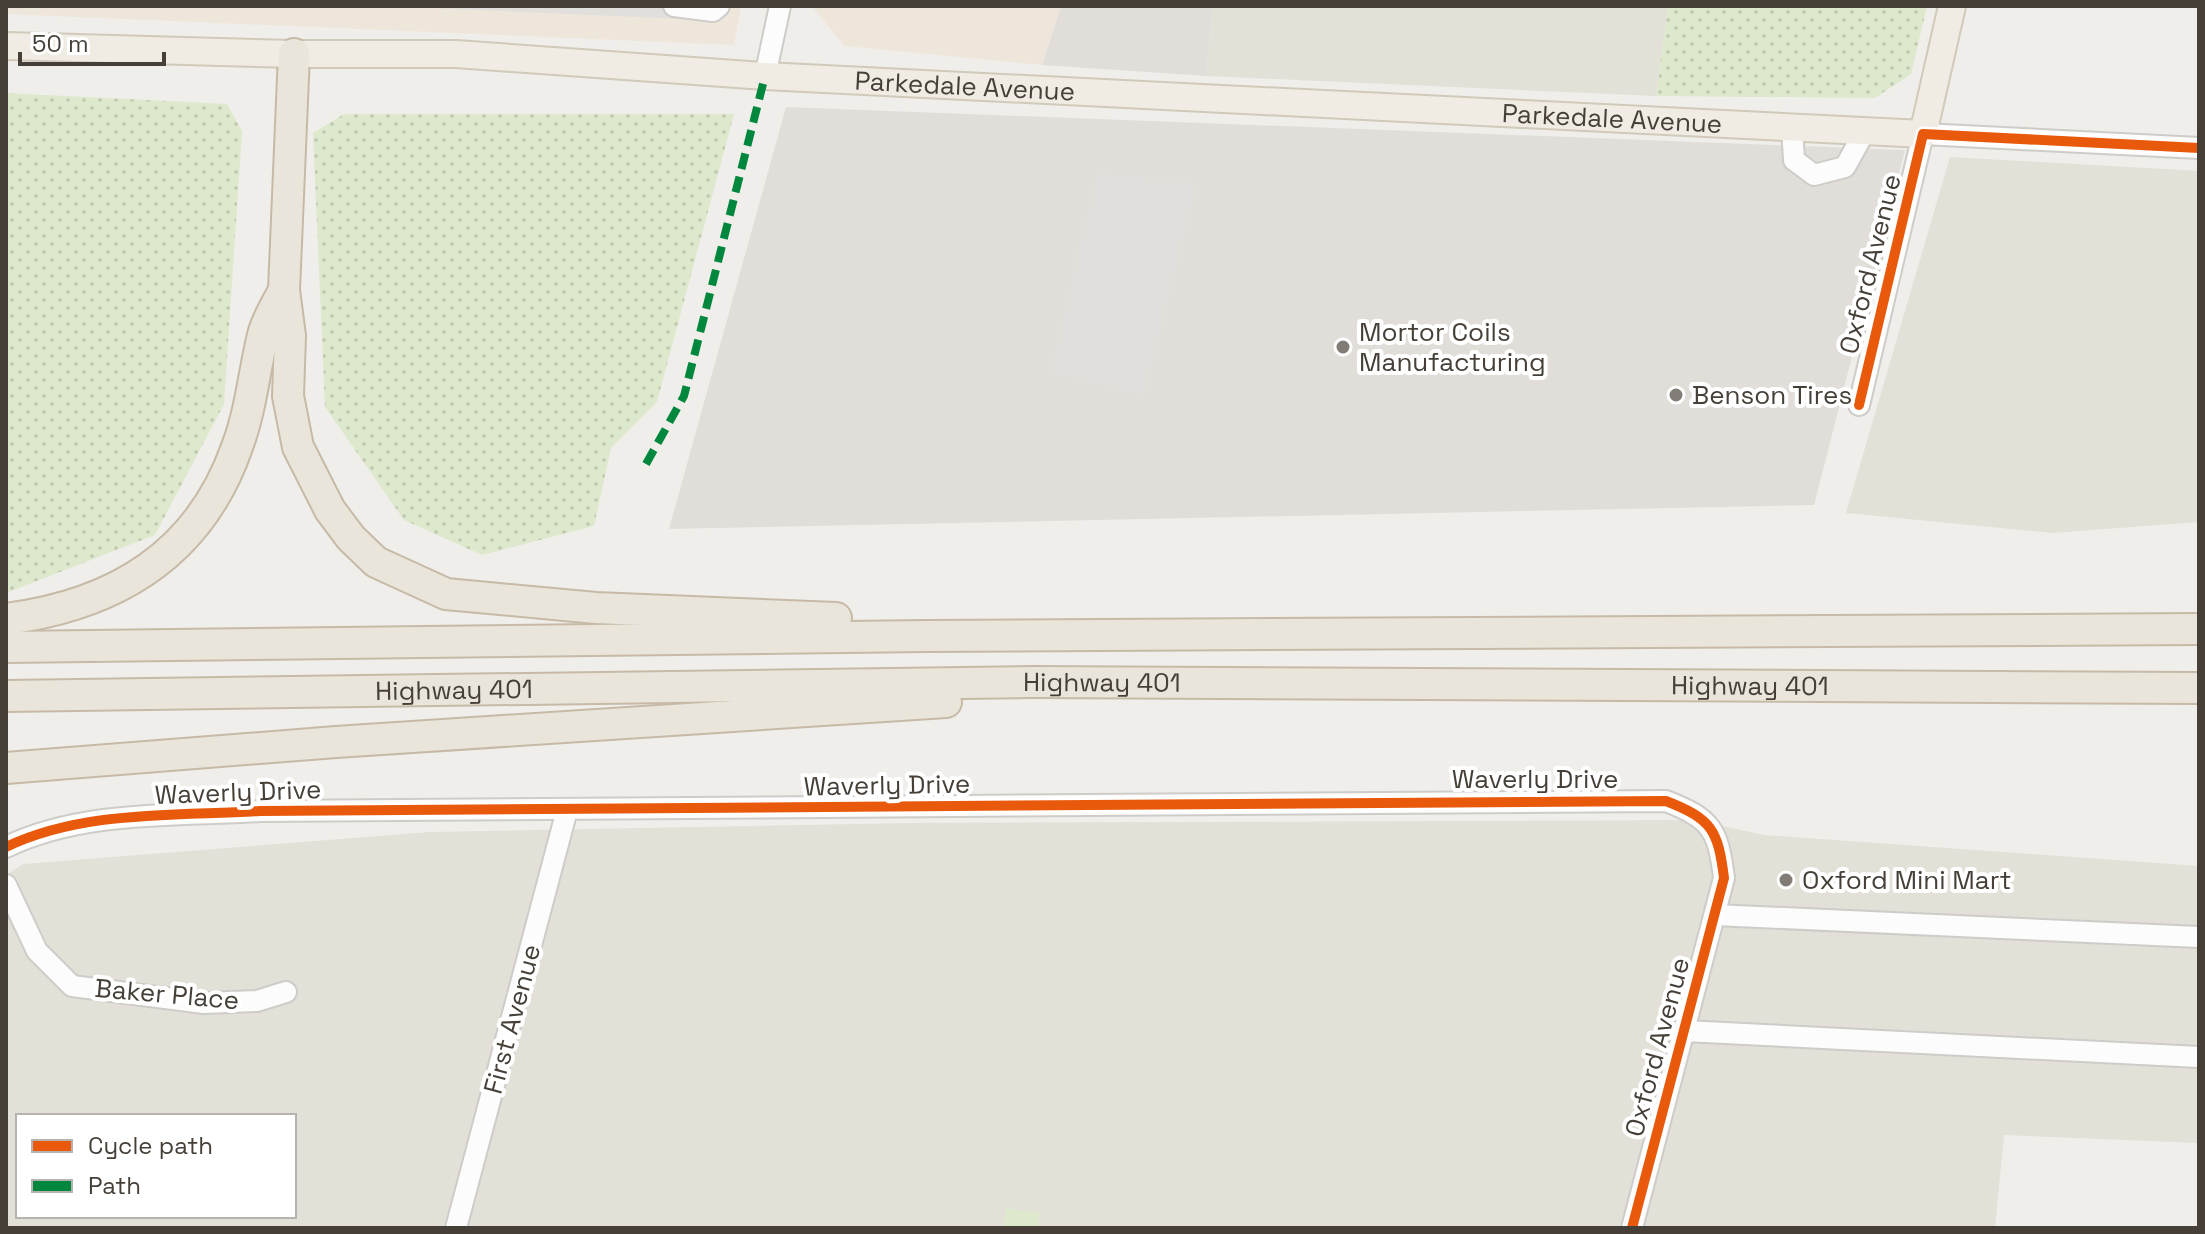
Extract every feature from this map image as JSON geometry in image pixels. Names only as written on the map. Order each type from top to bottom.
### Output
[{"type":"highway","points":[[294,54],[284,290],[290,336],[288,396],[298,447],[330,510],[351,538],[376,562],[446,594],[596,608],[875,619],[927,636]]},
{"type":"highway","points":[[6,619],[70,609],[99,598],[144,573],[180,542],[212,497],[237,447],[257,377],[264,333],[284,290]]},
{"type":"highway","name":"Highway 401","points":[[6,647],[927,636],[2199,629]]},
{"type":"highway","points":[[6,768],[351,741],[978,700],[1031,682]]},
{"type":"highway","name":"Highway 401","points":[[6,696],[1031,682],[2199,688]]},
{"type":"main road","points":[[1923,134],[1952,6]]},
{"type":"main road","name":"Parkedale Avenue","points":[[6,46],[294,54],[456,54],[765,76],[1923,134]]},
{"type":"street","points":[[674,6],[713,11],[719,6]]},
{"type":"street","points":[[765,76],[780,6]]},
{"type":"street","points":[[1792,127],[1794,160],[1814,175],[1845,167],[1865,131]]},
{"type":"street","points":[[1923,134],[2199,148]]},
{"type":"street","name":"Oxford Avenue","points":[[1859,405],[1923,134]]},
{"type":"street","name":"Waverly Drive","points":[[6,847],[30,835],[79,823],[260,811],[1666,801],[1701,815],[1720,842],[1724,878]]},
{"type":"street","name":"First Avenue","points":[[456,1228],[567,810]]},
{"type":"street","name":"Oxford Avenue","points":[[1632,1228],[1724,878]]},
{"type":"street","name":"Baker Place","points":[[6,885],[37,951],[72,986],[204,1003],[257,1001],[286,992]]},
{"type":"street","points":[[1715,915],[2199,937]]},
{"type":"street","points":[[1684,1031],[2199,1057]]},
{"type":"shaded area","points":[[6,6],[741,6],[734,45],[6,14]]},
{"type":"shaded area","points":[[384,6],[685,6],[683,19]]},
{"type":"shaded area","points":[[812,6],[1061,6],[1042,65],[844,46]]},
{"type":"shaded area","points":[[1061,6],[1213,6],[1206,76],[1042,65]]},
{"type":"shaded area","points":[[1213,6],[1668,6],[1656,96],[1206,76]]},
{"type":"shaded area","points":[[786,107],[1905,150],[1814,505],[669,529]]},
{"type":"shaded area","points":[[1950,157],[2199,171],[2199,522],[2052,533],[1846,513]]},
{"type":"shaded area","points":[[1096,172],[1199,182],[1145,397],[1049,373]]},
{"type":"shaded area","points":[[1695,820],[1764,835],[2199,866],[2199,1143],[2004,1135],[1995,1228],[6,1228],[6,875],[23,864],[430,832],[915,823]]},
{"type":"green space","points":[[1668,6],[1927,6],[1911,74],[1875,98],[1656,96]]},
{"type":"green space","points":[[6,93],[227,104],[242,131],[224,404],[155,535],[6,593]]},
{"type":"green space","points":[[344,114],[734,114],[657,402],[611,448],[594,526],[482,555],[404,520],[325,407],[313,133]]},
{"type":"green space","points":[[1006,1208],[1040,1213],[1038,1228],[1004,1228]]},
{"type":"marked path","points":[[646,464],[684,396],[765,76]]},
{"type":"cycle path","points":[[1859,405],[1923,134],[2199,148]]},
{"type":"cycle path","points":[[6,847],[66,826],[98,821],[260,811],[1666,801],[1694,814],[1710,828],[1719,848],[1724,878],[1632,1228]]},
{"type":"place","name":"Mortor Coils Manufacturing","points":[[1343,347]]},
{"type":"place","name":"Benson Tires","points":[[1676,395]]},
{"type":"place","name":"Oxford Mini Mart","points":[[1786,880]]}]
